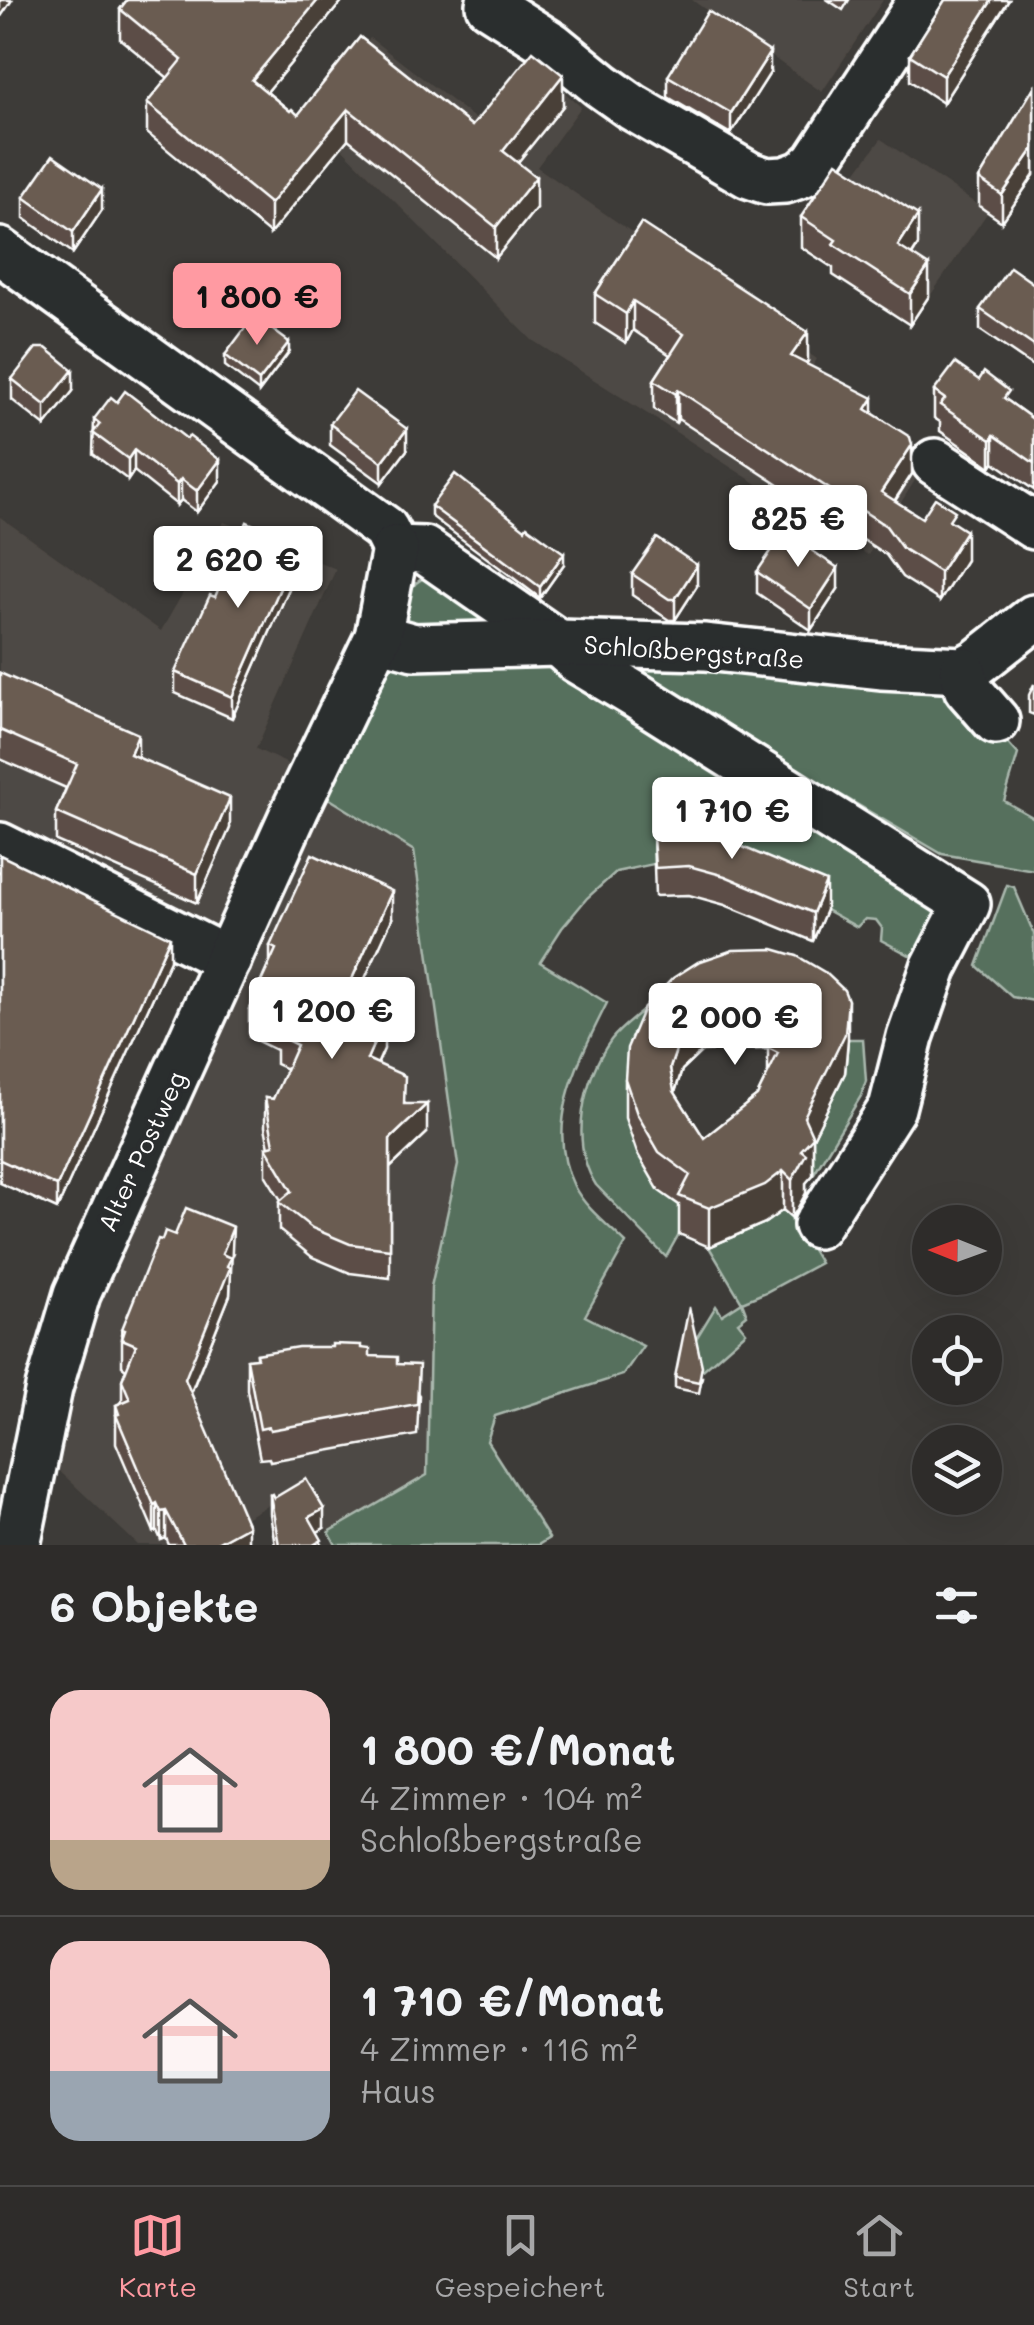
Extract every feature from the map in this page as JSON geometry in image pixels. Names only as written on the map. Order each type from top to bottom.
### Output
[{"type":"street","points":[[489,5],[552,44],[632,107],[750,176],[776,181],[794,178],[823,154],[922,0]]},
{"type":"street","points":[[0,251],[385,529],[395,549]]},
{"type":"street","points":[[935,462],[1034,526]]},
{"type":"street","name":"Alter Postweg","points":[[17,1545],[49,1388],[77,1294],[296,808],[378,637],[395,549]]},
{"type":"street","name":"Schloßbergstraße","points":[[395,549],[424,550],[558,644],[705,647],[881,666],[971,666]]},
{"type":"street","points":[[996,721],[967,688],[971,666],[1034,618]]},
{"type":"street","points":[[378,637],[414,647],[558,644],[576,660],[967,904],[934,968],[910,1036],[892,1108],[816,1225]]},
{"type":"street","points":[[0,846],[228,960]]},
{"type":"shaded area","points":[[692,0],[883,0],[822,92]]},
{"type":"shaded area","points":[[370,38],[482,124],[534,65],[581,107],[537,167],[817,359],[809,372],[929,458],[868,555],[532,340],[313,119]]},
{"type":"shaded area","points":[[881,139],[988,212],[910,325],[833,275],[836,270],[801,247]]},
{"type":"shaded area","points":[[0,517],[161,631],[224,522],[336,569],[256,749],[288,764],[211,937],[0,835]]},
{"type":"shaded area","points":[[325,796],[414,851],[458,1165],[431,1287],[427,1475],[329,1532],[301,1487],[196,1545],[138,1545],[51,1463],[123,1217]]},
{"type":"green space","points":[[435,575],[485,615],[484,629],[473,637],[404,623],[414,586]]},
{"type":"green space","points":[[543,656],[943,907],[919,960],[881,940],[882,928],[876,920],[865,919],[857,927],[826,910],[660,863],[616,872],[587,898],[540,962],[607,1003],[569,1092],[562,1139],[565,1163],[579,1194],[626,1243],[585,1316],[643,1346],[623,1375],[495,1416],[487,1441],[549,1538],[538,1545],[336,1545],[329,1532],[427,1475],[431,1287],[458,1165],[414,851],[325,796],[384,658]]},
{"type":"green space","points":[[617,664],[885,675],[966,696],[1018,754],[1004,801],[1034,818],[1034,870],[942,854]]},
{"type":"green space","points":[[1007,885],[1014,887],[1034,934],[1034,1001],[1012,997],[977,966]]},
{"type":"green space","points":[[647,1007],[644,1046],[690,1214],[666,1257],[596,1185],[583,1150],[581,1131],[587,1092],[601,1056],[615,1036]]},
{"type":"green space","points":[[848,1039],[863,1039],[866,1081],[861,1096],[813,1175],[804,1155],[845,1073]]},
{"type":"green space","points":[[783,1210],[794,1219],[820,1263],[742,1302],[709,1247],[765,1223]]},
{"type":"green space","points":[[742,1302],[747,1315],[738,1322],[746,1332],[703,1370],[680,1365],[716,1306],[722,1315]]},
{"type":"building","points":[[127,0],[318,0],[252,80],[298,115],[360,37],[472,126],[533,51],[563,75],[503,151],[536,177],[496,227],[348,109],[270,204],[147,103],[182,60],[120,9]]},
{"type":"building","points":[[945,0],[992,0],[943,76],[910,55]]},
{"type":"building","points":[[708,11],[770,52],[731,113],[668,76]]},
{"type":"building","points":[[1034,87],[1034,148],[1002,195],[979,179]]},
{"type":"building","points":[[53,155],[102,189],[73,232],[24,197]]},
{"type":"building","points":[[837,162],[918,215],[898,246],[929,266],[910,294],[833,244],[836,240],[801,217]]},
{"type":"building","points":[[641,223],[808,332],[791,356],[873,398],[866,409],[910,437],[912,445],[881,492],[922,518],[935,498],[955,511],[949,520],[966,531],[940,572],[902,548],[886,526],[678,390],[676,394],[654,380],[684,334],[633,301],[626,314],[595,294]]},
{"type":"building","points":[[1010,267],[1034,284],[1034,346],[980,309]]},
{"type":"building","points":[[254,316],[289,342],[259,381],[225,355]]},
{"type":"building","points":[[36,348],[46,348],[73,370],[45,405],[12,379]]},
{"type":"building","points":[[955,363],[979,380],[984,372],[1009,391],[1004,398],[1034,420],[1034,463],[994,435],[991,440],[940,405],[945,399],[934,391]]},
{"type":"building","points":[[125,391],[220,460],[197,491],[181,479],[177,484],[134,450],[128,459],[93,433],[100,424],[94,419],[111,397],[117,402]]},
{"type":"building","points":[[355,391],[407,429],[382,462],[330,424]]},
{"type":"building","points":[[455,474],[525,529],[527,526],[564,553],[540,587],[431,506]]},
{"type":"building","points":[[247,522],[299,545],[232,697],[175,672],[210,595],[215,597]]},
{"type":"building","points":[[784,532],[838,568],[811,609],[757,572]]},
{"type":"building","points":[[657,538],[697,565],[675,599],[669,599],[632,574]]},
{"type":"building","points":[[0,673],[138,734],[130,754],[230,798],[197,874],[56,812],[77,764],[0,730]]},
{"type":"building","points":[[660,811],[692,811],[692,833],[731,842],[826,882],[813,913],[725,876],[689,866],[655,868],[653,835],[660,835]]},
{"type":"building","points":[[312,854],[392,891],[342,1001],[384,1020],[367,1059],[405,1076],[404,1104],[427,1104],[390,1139],[390,1249],[350,1244],[312,1228],[279,1202],[292,1191],[266,1147],[274,1145],[265,1098],[273,1099],[297,1045],[276,1035],[282,1024],[249,1009],[276,949],[270,946]]},
{"type":"building","points":[[0,855],[170,937],[57,1186],[0,1160]]},
{"type":"building","points":[[773,949],[797,956],[826,973],[844,990],[848,1000],[845,1034],[804,1117],[813,1137],[801,1150],[806,1154],[792,1180],[783,1171],[765,1185],[709,1208],[679,1196],[690,1175],[659,1152],[637,1114],[625,1079],[627,1048],[644,1008],[673,978],[698,962],[733,950]],"holes":[[[771,1011],[768,1048],[778,1053],[757,1096],[704,1138],[674,1091],[670,1068],[682,1032],[702,1012]]]},
{"type":"building","points":[[186,1208],[233,1227],[222,1254],[231,1258],[227,1266],[230,1268],[185,1379],[248,1526],[213,1545],[184,1545],[166,1511],[161,1512],[157,1503],[154,1505],[116,1415],[116,1405],[130,1399],[122,1380],[136,1345],[122,1339],[122,1329],[158,1239],[162,1240],[165,1231],[175,1235]]},
{"type":"building","points":[[689,1307],[702,1366],[699,1382],[675,1377]]},
{"type":"building","points":[[332,1344],[361,1345],[370,1349],[370,1356],[397,1357],[397,1364],[419,1365],[417,1404],[260,1429],[247,1359],[257,1358],[256,1354]]},
{"type":"building","points":[[306,1479],[324,1509],[309,1517],[322,1540],[313,1545],[279,1545],[270,1495],[274,1498]]}]
